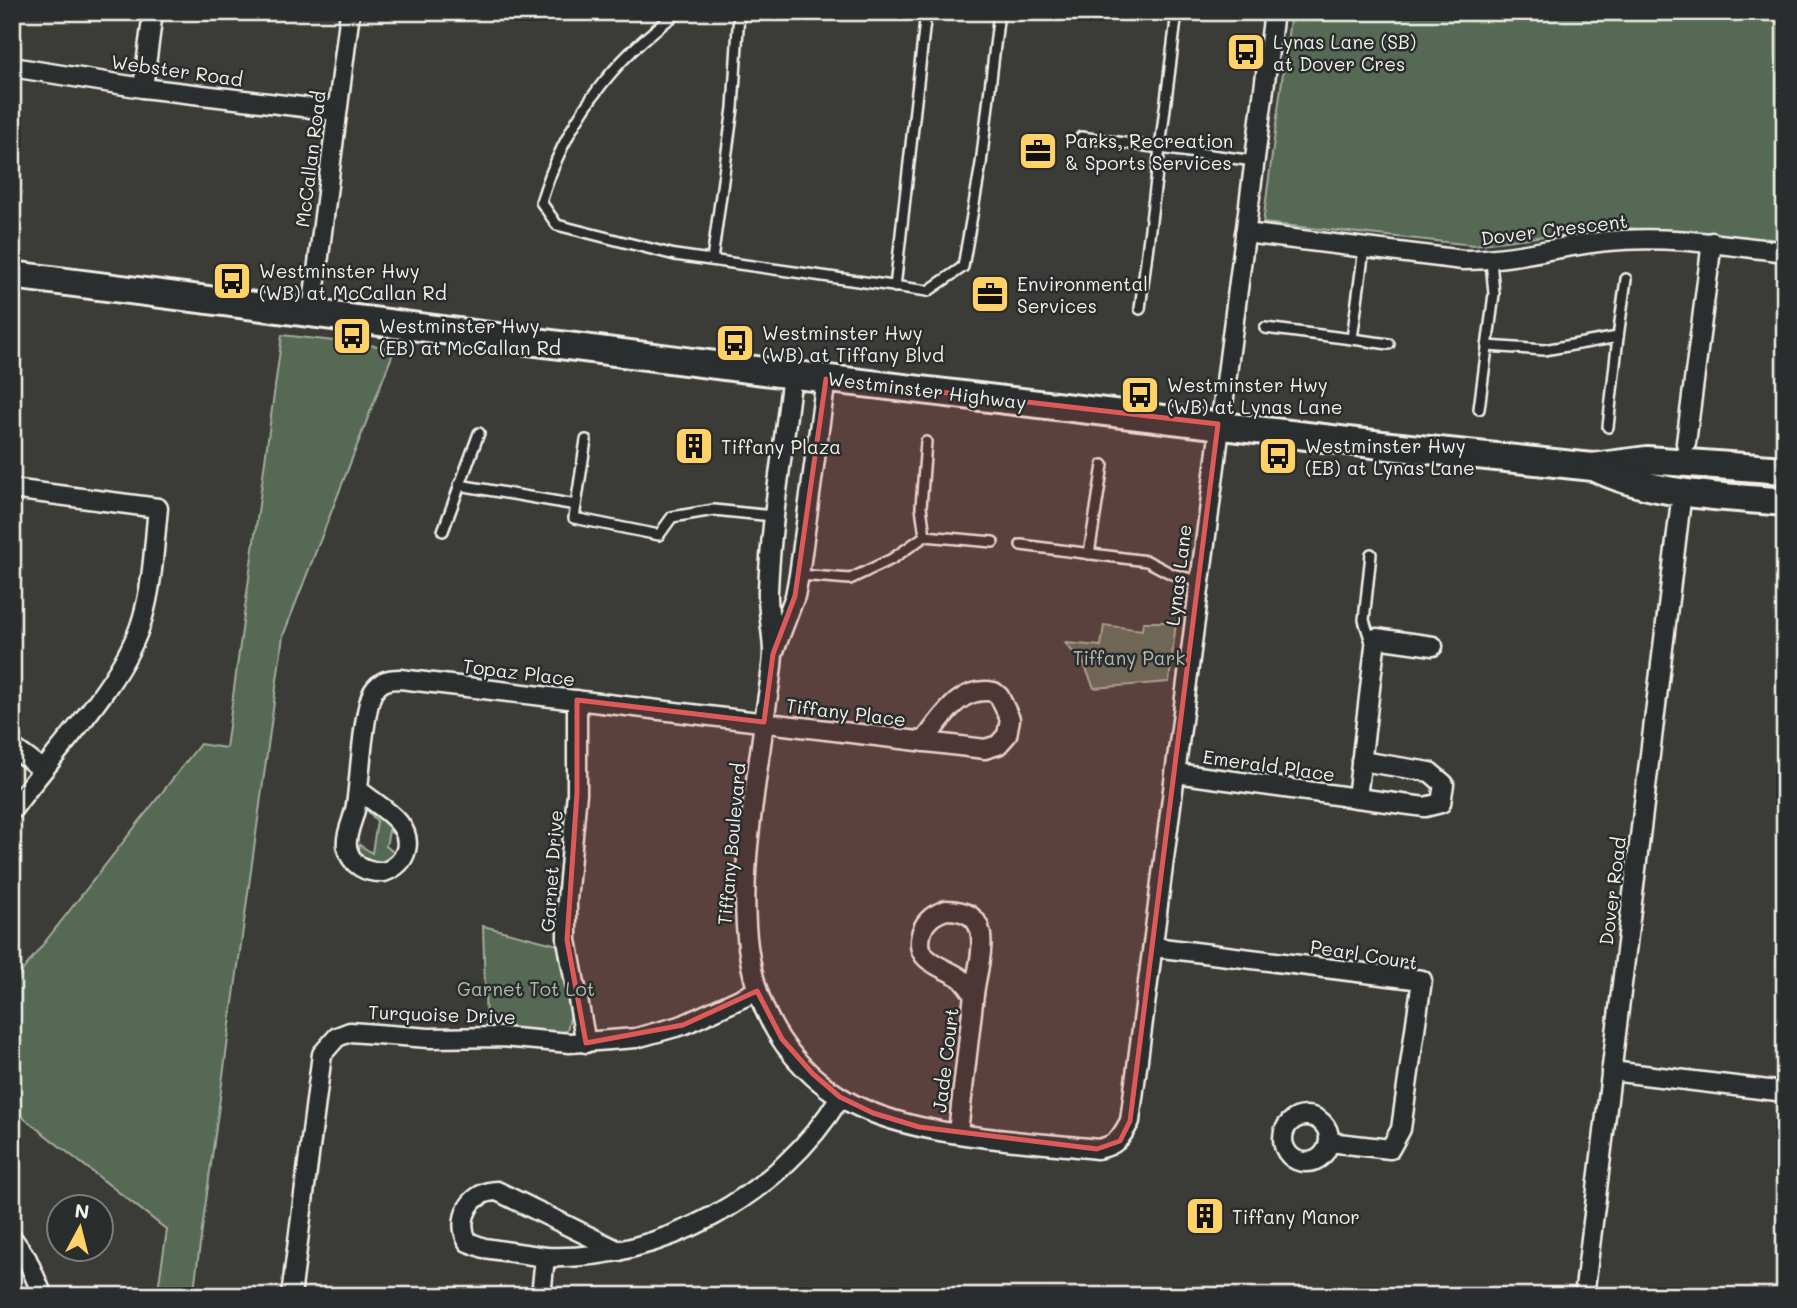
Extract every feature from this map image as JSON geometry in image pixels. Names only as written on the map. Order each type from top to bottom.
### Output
[{"type":"main road","name":"Westminster Highway","points":[[12,275],[313,311],[826,379],[1390,446],[1593,467],[1647,460],[1785,470]]},
{"type":"main road","name":"Westminster Highway","points":[[1593,467],[1621,480],[1682,492],[1785,502]]},
{"type":"street","points":[[143,88],[153,12]]},
{"type":"street","name":"McCallan Road","points":[[313,311],[349,12]]},
{"type":"street","name":"Lynas Lane","points":[[1120,1141],[1130,1121],[1154,947],[1219,424],[1274,12]]},
{"type":"street","name":"Webster Road","points":[[12,67],[143,88],[336,111]]},
{"type":"street","name":"Dover Crescent","points":[[1245,233],[1463,260],[1491,260],[1608,241],[1674,238],[1785,253]]},
{"type":"street","points":[[1686,443],[1712,242]]},
{"type":"street","name":"Tiffany Boulevard","points":[[773,654],[767,594],[773,516],[792,374]]},
{"type":"street","name":"Tiffany Boulevard","points":[[826,379],[799,575],[795,596],[773,654],[764,722],[743,916],[745,941],[757,990],[782,1039],[813,1074],[840,1097],[895,1120],[958,1132],[1097,1149],[1120,1141]]},
{"type":"street","points":[[12,489],[158,508],[146,605],[133,644],[111,681],[12,810]]},
{"type":"street","name":"Dover Road","points":[[1584,1296],[1682,492]]},
{"type":"street","points":[[1373,650],[1376,638],[1433,646]]},
{"type":"street","name":"Emerald Place","points":[[1357,798],[1373,650]]},
{"type":"street","name":"Topaz Place","points":[[359,790],[400,822],[405,829],[405,855],[392,869],[384,872],[360,867],[347,847],[359,790],[372,694],[380,683],[389,679],[764,722]]},
{"type":"street","name":"Tiffany Place","points":[[764,722],[985,750],[998,745],[1007,735],[1010,719],[1006,708],[993,692],[973,691],[961,697],[923,742]]},
{"type":"street","name":"Garnet Drive","points":[[577,700],[578,793],[567,900],[567,940],[586,1043]]},
{"type":"street","points":[[12,747],[42,769]]},
{"type":"street","name":"Emerald Place","points":[[1176,774],[1425,807],[1441,803],[1444,784],[1430,772],[1361,761]]},
{"type":"street","name":"Jade Court","points":[[958,1132],[982,946],[979,927],[965,913],[946,910],[936,913],[922,929],[921,950],[934,967],[962,979],[974,994]]},
{"type":"street","name":"Pearl Court","points":[[1154,947],[1422,980],[1401,1129],[1396,1139],[1390,1149],[1329,1142]]},
{"type":"street","name":"Turquoise Drive","points":[[293,1294],[322,1054],[337,1037],[361,1032],[429,1038],[485,1036],[586,1043],[636,1038],[683,1025],[757,990]]},
{"type":"street","points":[[1611,1071],[1785,1091]]},
{"type":"street","points":[[619,1251],[497,1191],[479,1195],[470,1204],[463,1228],[468,1242],[484,1248],[545,1257],[584,1258],[619,1251],[708,1219],[751,1193],[806,1144],[840,1097]]},
{"type":"street","points":[[12,1238],[27,1259],[43,1296]]},
{"type":"street","points":[[541,1296],[545,1257]]},
{"type":"lane","points":[[679,12],[658,27],[607,75],[575,121],[541,202],[557,225],[675,255],[928,291],[963,267],[981,164],[999,12]]},
{"type":"lane","points":[[712,260],[733,108],[739,12]]},
{"type":"lane","points":[[895,287],[926,12]]},
{"type":"lane","points":[[1140,309],[1177,12]]},
{"type":"lane","points":[[1081,137],[1254,161]]},
{"type":"lane","points":[[1352,339],[1364,249]]},
{"type":"lane","points":[[1479,410],[1494,294],[1491,260]]},
{"type":"lane","points":[[1608,427],[1626,279]]},
{"type":"lane","points":[[1265,328],[1390,344]]},
{"type":"lane","points":[[1487,346],[1544,350],[1618,337]]},
{"type":"lane","points":[[443,531],[479,433]]},
{"type":"lane","points":[[586,440],[574,518],[659,535],[672,517],[714,510],[773,516]]},
{"type":"lane","points":[[925,536],[921,507],[926,442]]},
{"type":"lane","points":[[1089,554],[1103,465]]},
{"type":"lane","points":[[460,485],[576,505]]},
{"type":"lane","points":[[799,575],[850,579],[892,559],[925,536],[993,542]]},
{"type":"lane","points":[[1021,545],[1147,561],[1172,575],[1199,581]]},
{"type":"lane","points":[[1371,554],[1364,620],[1373,650]]},
{"type":"highlighted area","points":[[826,379],[1218,424],[1130,1121],[1120,1141],[1097,1149],[919,1127],[873,1113],[840,1097],[813,1074],[782,1039],[757,991],[683,1025],[586,1043],[567,940],[577,793],[577,700],[764,722],[773,654],[795,596]]},
{"type":"green space","points":[[1291,12],[1785,12],[1785,240],[1615,227],[1474,245],[1263,223]]},
{"type":"green space","points":[[282,335],[395,348],[283,636],[193,1296],[157,1296],[167,1230],[12,1109],[12,984],[200,744],[226,748]]},
{"type":"green space","points":[[1647,471],[1785,478],[1785,488],[1697,484]]},
{"type":"green space","name":"Tiffany Park","points":[[1143,622],[1176,622],[1169,682],[1094,688],[1084,664],[1065,643],[1101,646],[1104,625],[1142,630]]},
{"type":"green space","points":[[367,810],[396,828],[402,840],[389,831],[386,846],[399,857],[390,864],[368,865],[358,853],[360,845],[372,853],[377,821]]},
{"type":"green space","name":"Garnet Tot Lot","points":[[483,926],[558,945],[571,1014],[567,1030],[560,1034],[486,1025]]},
{"type":"place","name":"Lynas Lane (SB) at Dover Cres","points":[[1246,52]]},
{"type":"place","name":"Parks, Recreation & Sports Services","points":[[1038,151]]},
{"type":"place","name":"Westminster Hwy (WB) at McCallan Rd","points":[[232,281]]},
{"type":"place","name":"Environmental Services","points":[[990,294]]},
{"type":"place","name":"Westminster Hwy (EB) at McCallan Rd","points":[[352,336]]},
{"type":"place","name":"Westminster Hwy (WB) at Tiffany Blvd","points":[[735,343]]},
{"type":"place","name":"Westminster Hwy (WB) at Lynas Lane","points":[[1140,395]]},
{"type":"place","name":"Tiffany Plaza","points":[[694,446]]},
{"type":"place","name":"Westminster Hwy (EB) at Lynas Lane","points":[[1278,456]]},
{"type":"place","name":"Tiffany Manor","points":[[1205,1216]]}]
